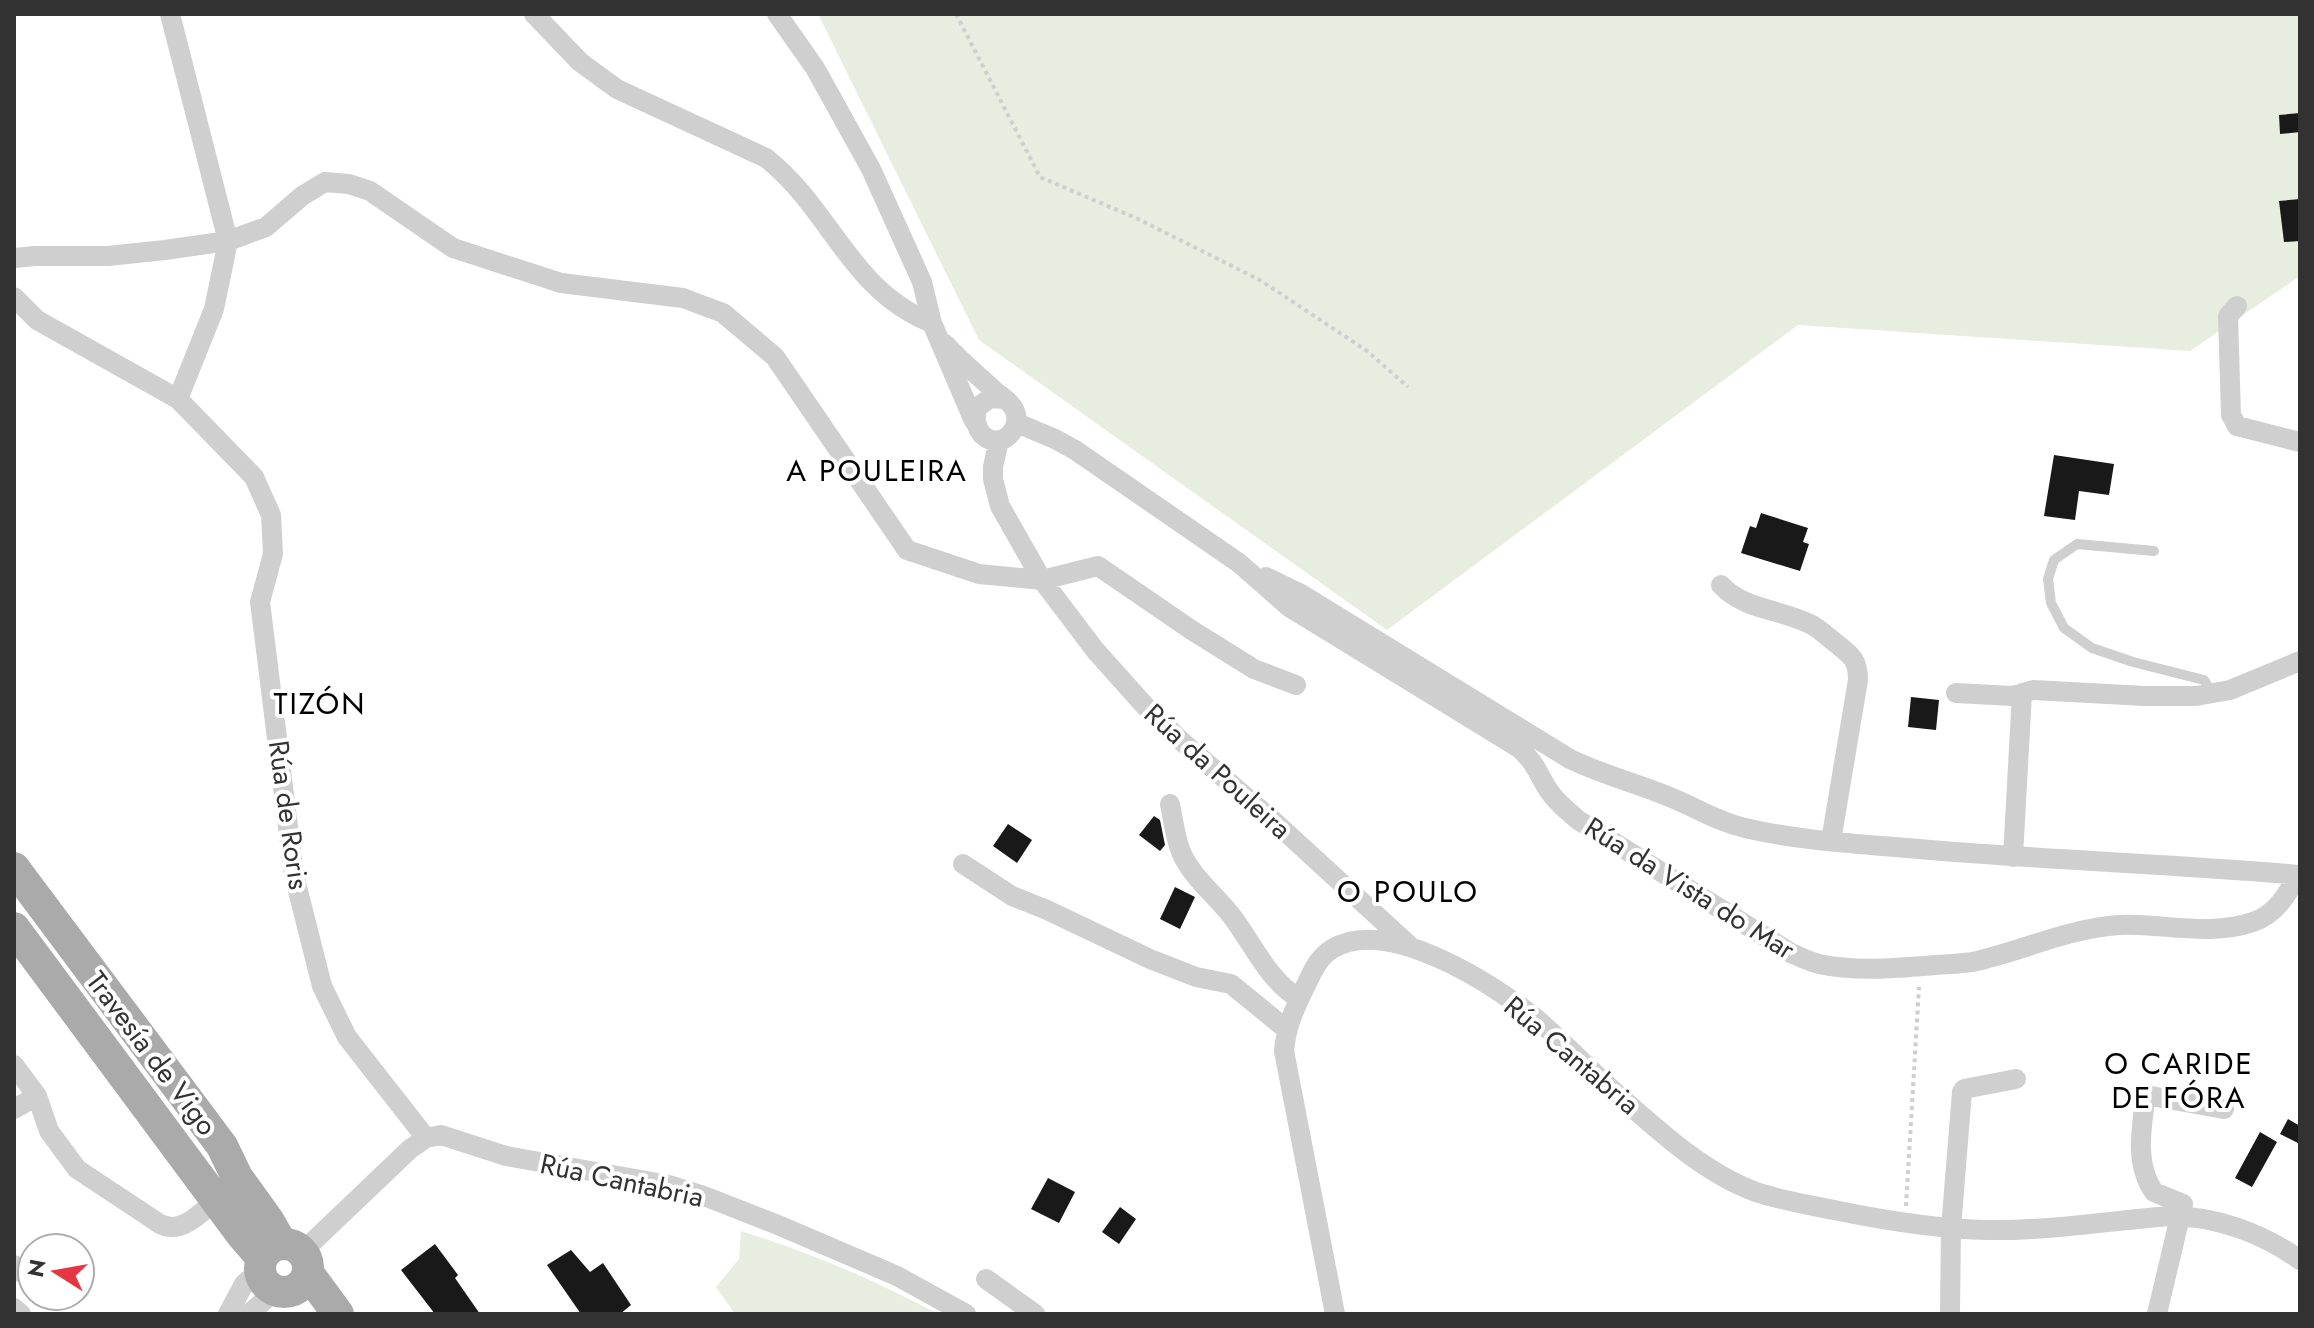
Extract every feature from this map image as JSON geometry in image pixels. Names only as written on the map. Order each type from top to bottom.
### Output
[{"type":"main road","name":"Travesía de Vigo","points":[[14,868],[222,1146],[237,1177],[268,1220],[286,1274]]},
{"type":"main road","name":"Travesía de Vigo","points":[[14,928],[216,1200],[286,1274],[338,1314]]},
{"type":"street","points":[[170,14],[228,241],[214,309],[178,399]]},
{"type":"street","points":[[534,14],[580,62],[617,89],[745,147],[783,171],[876,289],[936,331],[960,361],[1014,409],[1017,423],[1010,434],[999,440],[986,437],[976,428],[950,369],[936,331],[922,282],[871,169],[815,68],[777,14]]},
{"type":"street","points":[[14,258],[108,256],[228,241],[266,227],[302,196],[325,182],[349,184],[370,191],[453,248],[561,283],[683,298],[723,313],[775,357],[907,550],[979,574],[1042,580],[1098,566],[1254,669],[1296,685]]},
{"type":"street","name":"Rúa de Roris","points":[[14,297],[37,320],[178,399],[254,477],[271,515],[273,554],[260,602],[294,875],[322,986],[347,1037],[426,1138]]},
{"type":"street","points":[[2237,306],[2228,316],[2231,415],[2237,426],[2300,442]]},
{"type":"street","points":[[974,421],[981,403],[994,397],[1004,399]]},
{"type":"street","points":[[1017,423],[1075,450],[1239,563]]},
{"type":"street","name":"Rúa da Pouleira","points":[[999,440],[993,467],[996,492],[1012,530],[1042,580],[1095,650],[1167,728],[1410,946]]},
{"type":"street","name":"Rúa da Vista do Mar","points":[[1239,563],[1301,594],[1588,768],[1675,799],[1716,820],[1831,841],[2013,857],[2299,875],[2270,914],[2242,925],[2224,928],[2121,925],[2092,929],[1975,961],[1843,968],[1816,964],[1791,953],[1578,820],[1557,801],[1533,759],[1519,748],[1289,607],[1239,563]]},
{"type":"street","points":[[1721,585],[1742,601],[1813,626],[1855,660],[1858,680],[1831,841]]},
{"type":"street","points":[[1956,693],[2012,696],[2033,690],[2196,696],[2230,690],[2300,661]]},
{"type":"street","points":[[2013,857],[2022,693]]},
{"type":"street","points":[[1547,788],[1549,746]]},
{"type":"street","points":[[1170,804],[1180,850],[1189,866],[1234,919],[1270,974],[1299,999]]},
{"type":"street","points":[[963,864],[1012,896],[1150,959],[1196,977],[1231,984],[1286,1029]]},
{"type":"street","name":"Rúa Cantabria","points":[[1335,1314],[1284,1051],[1286,1029],[1318,962],[1331,950],[1362,939],[1410,946],[1474,976],[1537,1019],[1617,1094],[1699,1161],[1740,1185],[1776,1198],[1894,1221],[1951,1228],[2012,1230],[2181,1216],[2247,1231],[2300,1260]]},
{"type":"street","points":[[14,1065],[37,1096],[49,1131],[77,1169],[160,1224],[175,1229],[216,1200]]},
{"type":"street","points":[[1950,1314],[1951,1228],[1962,1092],[1964,1089],[2016,1079]]},
{"type":"street","points":[[14,1109],[37,1096]]},
{"type":"street","points":[[2157,1314],[2183,1204],[2154,1192],[2144,1173],[2141,1153],[2145,1101],[2151,1096],[2224,1109]]},
{"type":"street","name":"Rúa Cantabria","points":[[426,1138],[441,1135],[506,1156],[669,1185],[704,1196],[897,1276],[966,1314]]},
{"type":"street","points":[[249,1314],[410,1149],[426,1138]]},
{"type":"street","points":[[228,1314],[244,1284],[286,1274]]},
{"type":"street","points":[[986,1279],[1035,1314]]},
{"type":"street","points":[[14,1308],[21,1314]]},
{"type":"lane","points":[[2154,551],[2077,544],[2054,560],[2048,579],[2051,603],[2064,628],[2092,648],[2204,680],[2212,693]]},
{"type":"path","points":[[956,14],[1040,177],[1136,218],[1260,280],[1367,351],[1408,387]]},
{"type":"path","points":[[1906,1208],[1920,966]]},
{"type":"shaded area","points":[[818,14],[2300,14],[2300,276],[2190,351],[1798,325],[1387,630],[979,340]]},
{"type":"shaded area","points":[[741,1231],[841,1268],[938,1314],[735,1314],[716,1287],[739,1259]]},
{"type":"building","points":[[2300,113],[2300,132],[2280,134],[2279,115]]},
{"type":"building","points":[[2300,199],[2300,241],[2284,242],[2279,201]]},
{"type":"building","points":[[2054,455],[2114,464],[2109,495],[2079,491],[2075,520],[2044,516]]},
{"type":"building","points":[[1761,513],[1808,528],[1803,542],[1809,544],[1800,571],[1741,553],[1750,526],[1756,528]]},
{"type":"building","points":[[1911,697],[1939,700],[1936,730],[1908,727]]},
{"type":"building","points":[[1154,816],[1160,820],[1165,845],[1160,851],[1139,835]]},
{"type":"building","points":[[1008,824],[1032,840],[1017,863],[993,846]]},
{"type":"building","points":[[1175,887],[1195,897],[1180,929],[1160,919]]},
{"type":"building","points":[[2288,1119],[2300,1126],[2300,1144],[2280,1134]]},
{"type":"building","points":[[2260,1132],[2277,1142],[2252,1187],[2235,1178]]},
{"type":"building","points":[[1048,1178],[1075,1192],[1059,1223],[1031,1209]]},
{"type":"building","points":[[1120,1207],[1136,1219],[1119,1244],[1102,1232]]},
{"type":"building","points":[[435,1244],[458,1275],[455,1278],[480,1314],[435,1314],[401,1270]]},
{"type":"building","points":[[571,1250],[590,1272],[603,1263],[631,1305],[620,1314],[581,1314],[547,1265]]},
{"type":"district","name":"A POULEIRA","points":[[877,471]]},
{"type":"district","name":"TIZÓN","points":[[320,704]]},
{"type":"district","name":"O POULO","points":[[1408,892]]},
{"type":"district","name":"O CARIDE DE FÓRA","points":[[2179,1081]]}]
